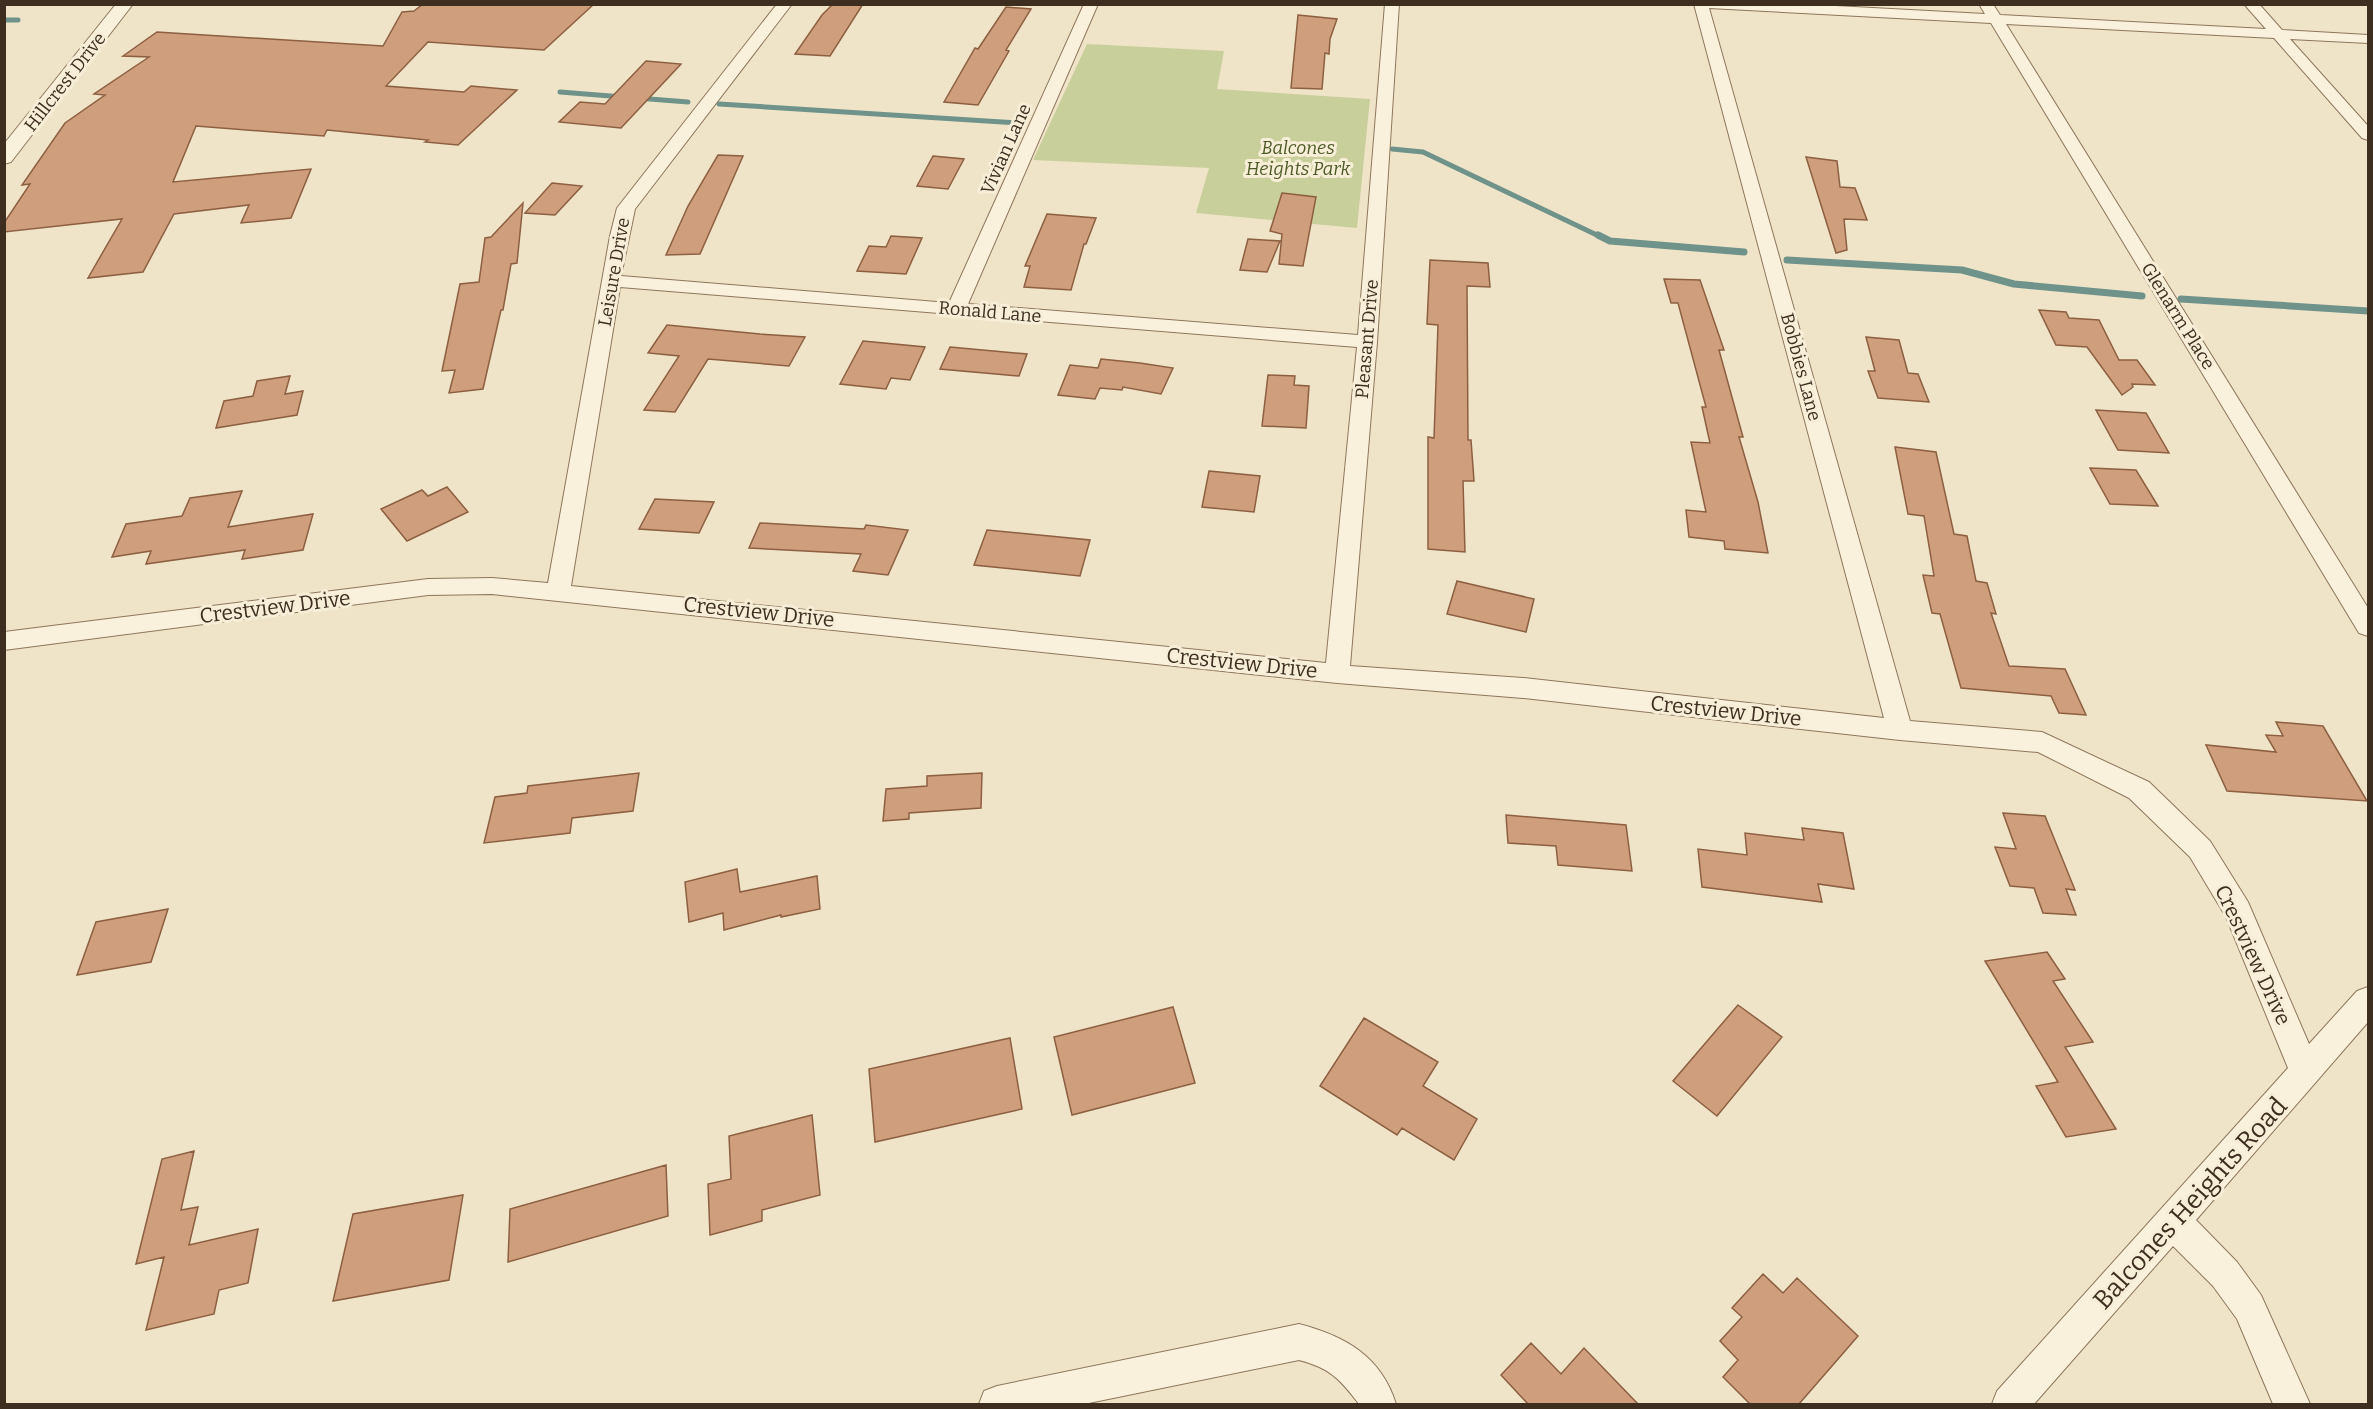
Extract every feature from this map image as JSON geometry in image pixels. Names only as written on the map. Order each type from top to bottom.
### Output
[{"type":"street","name":"Hillcrest Drive","points":[[4,158],[124,4]]},
{"type":"street","name":"Leisure Drive","points":[[558,591],[619,236],[626,208],[785,4]]},
{"type":"street","name":"Vivian Lane","points":[[956,309],[1091,4]]},
{"type":"street","name":"Pleasant Drive","points":[[1337,674],[1367,342],[1392,4]]},
{"type":"street","name":"Bobbies Lane","points":[[1701,4],[1900,730]]},
{"type":"street","points":[[1708,4],[1991,12],[2368,39]]},
{"type":"street","points":[[2251,4],[2368,135]]},
{"type":"street","name":"Glenarm Place","points":[[1991,12],[2368,627]]},
{"type":"street","name":"Ronald Lane","points":[[612,281],[1367,342]]},
{"type":"street","name":"Crestview Drive","points":[[4,641],[428,587],[492,585],[1337,674],[1523,688],[1900,730],[2042,742],[2139,790],[2200,849],[2238,911],[2306,1072]]},
{"type":"street","name":"Balcones Heights Road","points":[[2010,1404],[2368,1001]]},
{"type":"street","points":[[2174,1222],[2225,1274],[2249,1307],[2292,1404]]},
{"type":"street","points":[[997,1404],[1299,1342],[1324,1348],[1349,1361],[1376,1396],[1378,1404]]},
{"type":"green space","name":"Balcones Heights Park","points":[[1087,44],[1224,51],[1217,89],[1370,99],[1357,228],[1196,213],[1209,168],[1033,160]]},
{"type":"building","points":[[423,4],[594,4],[544,50],[428,42],[386,86],[464,92],[471,86],[517,90],[458,145],[327,130],[324,136],[196,126],[173,182],[311,169],[291,218],[241,223],[249,205],[174,214],[143,272],[88,278],[122,219],[4,232],[4,223],[30,184],[22,185],[65,123],[105,95],[94,94],[149,57],[123,56],[157,32],[383,46],[402,12],[414,11]]},
{"type":"building","points":[[833,4],[863,4],[830,56],[795,54],[822,15]]},
{"type":"building","points":[[1006,7],[1031,9],[1006,50],[1009,51],[978,105],[944,102],[975,48],[978,49]]},
{"type":"building","points":[[1298,15],[1337,19],[1330,39],[1329,54],[1325,53],[1322,89],[1291,88]]},
{"type":"building","points":[[646,61],[681,64],[621,128],[559,122],[580,102],[605,104]]},
{"type":"building","points":[[718,155],[743,156],[700,254],[666,255],[688,206]]},
{"type":"building","points":[[933,156],[964,159],[948,189],[917,186]]},
{"type":"building","points":[[1806,157],[1837,161],[1840,187],[1855,188],[1867,220],[1844,219],[1847,250],[1836,253]]},
{"type":"building","points":[[552,183],[582,186],[555,215],[525,213]]},
{"type":"building","points":[[1282,193],[1316,197],[1303,266],[1279,264],[1282,234],[1270,231]]},
{"type":"building","points":[[523,203],[517,263],[511,264],[503,310],[501,310],[483,389],[449,393],[455,370],[442,371],[460,284],[479,282],[485,238],[491,237]]},
{"type":"building","points":[[1047,214],[1096,218],[1086,244],[1084,244],[1071,290],[1024,287],[1030,266],[1025,266]]},
{"type":"building","points":[[891,236],[922,238],[906,274],[857,271],[869,246],[886,247]]},
{"type":"building","points":[[1248,239],[1280,241],[1267,272],[1240,270]]},
{"type":"building","points":[[1430,260],[1488,263],[1490,287],[1467,286],[1468,440],[1471,440],[1474,481],[1463,481],[1465,552],[1428,549],[1428,437],[1434,438],[1438,325],[1427,324]]},
{"type":"building","points":[[1664,279],[1700,280],[1724,350],[1719,350],[1743,437],[1739,437],[1758,502],[1768,553],[1725,549],[1724,541],[1689,537],[1686,510],[1706,512],[1691,442],[1710,443],[1702,407],[1706,407],[1678,303],[1671,303]]},
{"type":"building","points":[[2039,310],[2066,312],[2069,318],[2099,320],[2119,360],[2137,360],[2155,385],[2132,384],[2133,387],[2122,395],[2087,347],[2056,345]]},
{"type":"building","points":[[667,325],[805,337],[789,366],[708,359],[675,412],[644,410],[679,356],[648,353]]},
{"type":"building","points":[[1866,337],[1899,340],[1908,373],[1918,374],[1929,402],[1878,398],[1868,371],[1875,371]]},
{"type":"building","points":[[863,341],[925,347],[910,380],[891,378],[886,389],[840,384]]},
{"type":"building","points":[[950,347],[1027,354],[1019,376],[940,369]]},
{"type":"building","points":[[1101,359],[1173,368],[1161,394],[1123,387],[1122,390],[1100,388],[1095,399],[1058,395],[1070,365],[1098,368]]},
{"type":"building","points":[[1268,375],[1295,376],[1294,385],[1309,386],[1306,428],[1262,426]]},
{"type":"building","points":[[290,376],[285,394],[303,391],[297,415],[216,428],[224,401],[253,396],[257,381]]},
{"type":"building","points":[[2096,410],[2146,413],[2169,453],[2118,450]]},
{"type":"building","points":[[1895,447],[1936,452],[1954,534],[1967,536],[1976,581],[1987,583],[1996,614],[1991,613],[2009,666],[2065,669],[2086,715],[2059,713],[2051,696],[1961,688],[1940,614],[1932,613],[1923,575],[1934,576],[1924,516],[1908,514]]},
{"type":"building","points":[[2090,468],[2136,470],[2158,506],[2110,504]]},
{"type":"building","points":[[1209,471],[1260,476],[1254,512],[1202,507]]},
{"type":"building","points":[[447,487],[468,512],[407,541],[381,509],[422,490],[428,496]]},
{"type":"building","points":[[242,491],[228,527],[313,514],[303,550],[242,559],[245,550],[146,564],[151,551],[112,557],[126,524],[182,516],[190,498]]},
{"type":"building","points":[[655,499],[714,502],[699,533],[639,529]]},
{"type":"building","points":[[760,523],[864,529],[866,525],[908,530],[888,575],[853,571],[861,554],[749,548]]},
{"type":"building","points":[[987,530],[1090,540],[1080,576],[974,565]]},
{"type":"building","points":[[1457,581],[1534,599],[1526,632],[1447,614]]},
{"type":"building","points":[[2276,722],[2323,726],[2367,801],[2227,791],[2206,745],[2276,752],[2266,735],[2283,736]]},
{"type":"building","points":[[639,773],[633,811],[572,818],[570,833],[484,843],[495,797],[527,793],[528,786]]},
{"type":"building","points":[[982,773],[981,808],[909,813],[909,819],[883,821],[886,789],[927,786],[927,776]]},
{"type":"building","points":[[2003,813],[2045,816],[2075,890],[2066,889],[2076,915],[2043,913],[2034,888],[2010,886],[1995,847],[2016,849]]},
{"type":"building","points":[[1506,815],[1626,825],[1632,871],[1558,865],[1556,846],[1508,843]]},
{"type":"building","points":[[1802,828],[1843,833],[1854,889],[1818,884],[1822,902],[1702,887],[1698,849],[1747,855],[1745,833],[1804,840]]},
{"type":"building","points":[[737,869],[740,892],[817,876],[820,909],[781,917],[781,915],[724,930],[723,913],[689,922],[685,882]]},
{"type":"building","points":[[168,909],[151,962],[77,975],[96,922]]},
{"type":"building","points":[[2047,952],[2065,979],[2053,981],[2093,1042],[2065,1047],[2116,1129],[2066,1137],[2036,1086],[2058,1082],[1985,961]]},
{"type":"building","points":[[1738,1005],[1782,1037],[1717,1116],[1673,1081]]},
{"type":"building","points":[[1173,1007],[1195,1083],[1072,1115],[1054,1037]]},
{"type":"building","points":[[1364,1018],[1438,1062],[1423,1086],[1477,1119],[1454,1160],[1402,1128],[1397,1135],[1320,1086]]},
{"type":"building","points":[[1010,1038],[1022,1109],[875,1142],[869,1069]]},
{"type":"building","points":[[812,1115],[820,1195],[762,1210],[762,1221],[710,1235],[708,1184],[731,1179],[729,1136]]},
{"type":"building","points":[[194,1151],[181,1210],[198,1207],[189,1245],[258,1229],[248,1283],[219,1290],[214,1314],[146,1330],[164,1257],[136,1264],[162,1159]]},
{"type":"building","points":[[666,1165],[668,1216],[508,1262],[510,1209]]},
{"type":"building","points":[[463,1195],[449,1280],[333,1301],[353,1214]]},
{"type":"building","points":[[1763,1274],[1783,1293],[1797,1278],[1858,1336],[1799,1404],[1750,1404],[1723,1377],[1738,1360],[1720,1341],[1742,1317],[1732,1308]]},
{"type":"building","points":[[1531,1343],[1561,1374],[1584,1348],[1638,1404],[1528,1404],[1501,1375]]},
{"type":"waterway","points":[[4,20],[18,20]]},
{"type":"waterway","points":[[560,92],[623,97]]},
{"type":"waterway","points":[[637,98],[688,102]]},
{"type":"waterway","points":[[719,104],[1019,123]]},
{"type":"waterway","points":[[1392,149],[1423,152],[1601,237]]},
{"type":"waterway","points":[[1598,235],[1610,241],[1744,252]]},
{"type":"waterway","points":[[1787,260],[1962,270],[2014,284],[2142,296]]},
{"type":"waterway","points":[[2181,299],[2368,311]]}]
